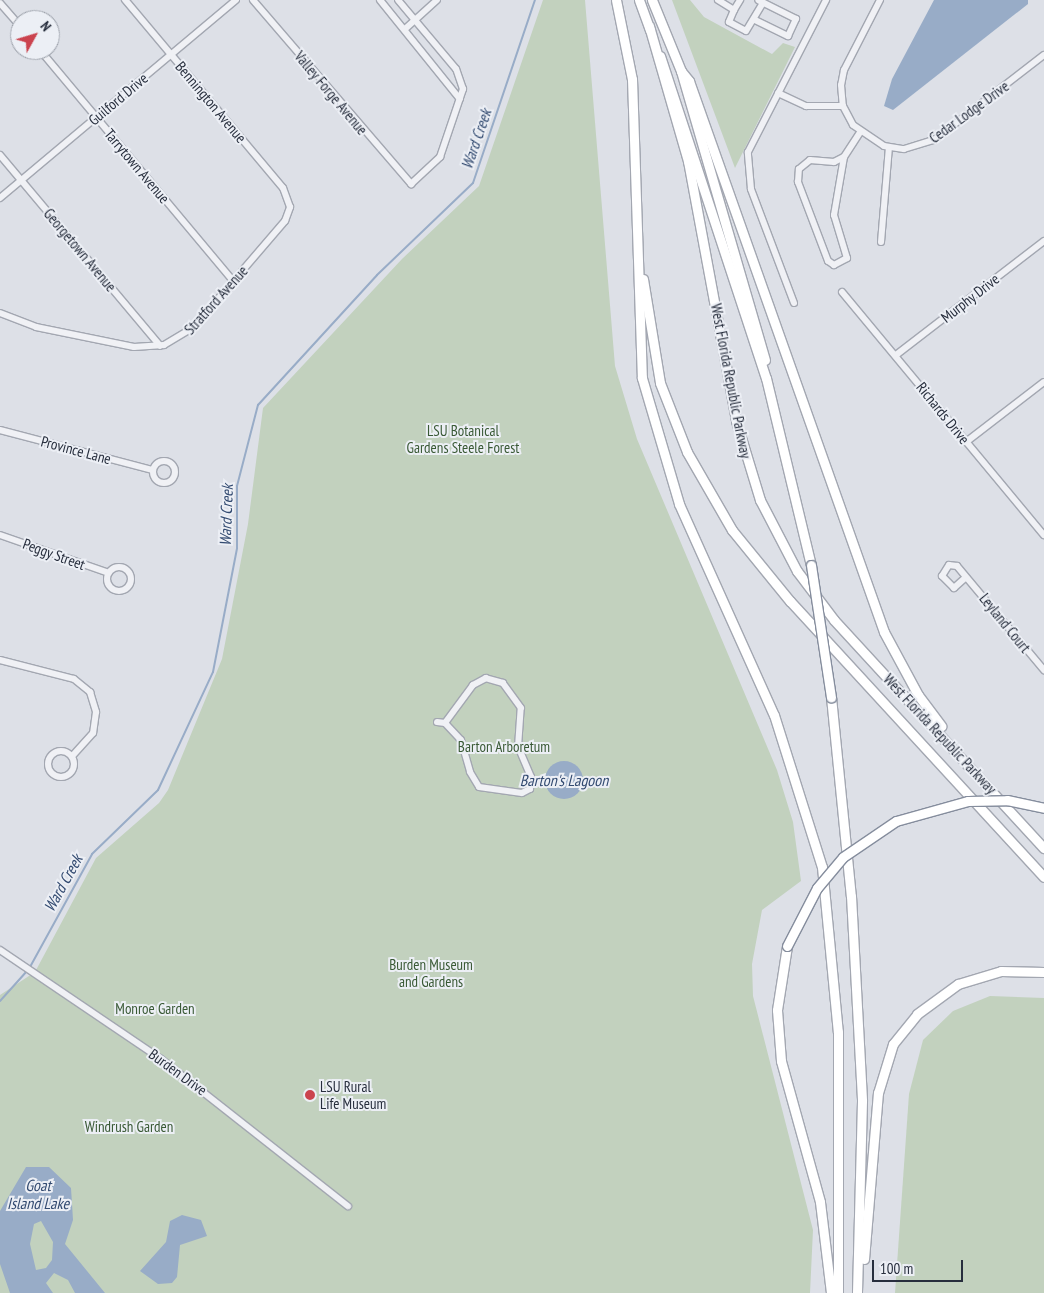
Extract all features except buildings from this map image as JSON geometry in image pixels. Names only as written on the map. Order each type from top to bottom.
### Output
[{"type":"highway","points":[[616,0],[632,79],[642,378],[658,440],[680,504],[774,715],[822,867],[837,1024],[838,1293]]},
{"type":"highway","points":[[639,0],[689,135],[766,378],[811,565],[831,696],[850,886],[862,1101],[858,1290]]},
{"type":"highway","points":[[652,0],[681,71],[761,337],[766,378]]},
{"type":"highway","name":"West Florida Republic Parkway","points":[[649,26],[688,161],[736,420],[760,500],[797,571],[834,620],[967,760],[1044,848]]},
{"type":"highway","points":[[681,71],[689,81],[884,632],[918,695],[967,760]]},
{"type":"highway","points":[[636,242],[660,383],[715,505],[755,563],[1044,876]]},
{"type":"highway","points":[[831,1293],[820,1202],[782,1061],[777,1010],[787,946],[817,888],[843,857],[896,821],[968,801],[1007,800],[1044,808]]},
{"type":"highway","points":[[858,1290],[864,1261],[878,1093],[894,1044],[922,1009],[958,984],[1001,971],[1044,972]]},
{"type":"street","name":"Bennington Avenue","points":[[125,0],[283,188],[290,207]]},
{"type":"street","name":"Guilford Drive","points":[[0,198],[236,0]]},
{"type":"street","name":"Valley Forge Avenue","points":[[253,0],[411,184],[440,157],[460,99]]},
{"type":"street","points":[[380,0],[437,67],[460,99]]},
{"type":"street","points":[[398,0],[447,59],[461,79],[460,99]]},
{"type":"street","points":[[405,29],[437,0]]},
{"type":"street","points":[[718,0],[734,10]]},
{"type":"street","points":[[740,0],[730,22],[735,28],[746,30],[755,20],[761,1],[796,19],[788,36],[755,20]]},
{"type":"street","points":[[794,303],[746,168],[748,152],[826,0]]},
{"type":"street","points":[[844,157],[834,162],[810,160],[799,169],[798,182],[828,260],[834,264],[847,258],[834,216],[844,157],[860,132],[843,106],[844,70],[880,0]]},
{"type":"street","points":[[0,3],[10,14]]},
{"type":"street","name":"Cedar Lodge Drive","points":[[860,132],[889,147],[904,149],[934,140],[1044,55]]},
{"type":"street","points":[[437,67],[447,59]]},
{"type":"street","name":"Tarrytown Avenue","points":[[48,60],[234,282]]},
{"type":"street","points":[[778,93],[806,106],[843,106]]},
{"type":"street","points":[[881,242],[889,147]]},
{"type":"street","name":"Georgetown Avenue","points":[[0,155],[160,346]]},
{"type":"street","name":"Stratford Avenue","points":[[0,313],[36,327],[134,347],[160,346],[194,327],[285,221],[290,207]]},
{"type":"street","name":"Murphy Drive","points":[[896,355],[1044,241]]},
{"type":"street","name":"Richards Drive","points":[[842,292],[966,442],[1041,526],[1044,535]]},
{"type":"street","points":[[966,442],[1044,382]]},
{"type":"street","name":"Province Lane","points":[[0,430],[153,470]]},
{"type":"street","name":"Peggy Street","points":[[0,534],[109,573]]},
{"type":"street","name":"Leyland Court","points":[[965,578],[1044,670]]},
{"type":"street","points":[[0,660],[74,679],[90,692],[96,712],[93,733],[72,756]]},
{"type":"street","points":[[437,722],[445,723],[466,748],[470,772],[479,787],[522,793],[530,789],[531,777],[518,747],[520,708],[503,683],[486,678],[473,685],[445,723]]},
{"type":"street","points":[[64,751],[72,756],[74,766],[67,776],[50,772],[52,754],[64,751]]},
{"type":"street","name":"Burden Drive","points":[[0,950],[194,1083],[348,1206]]},
{"type":"green space","name":"Burden Museum and Gardens","points":[[543,0],[585,0],[615,366],[637,439],[777,770],[793,822],[801,881],[762,910],[752,964],[753,996],[813,1230],[810,1293],[0,1293],[0,995],[35,972],[96,858],[159,803],[168,790],[222,659],[248,524],[263,408],[402,259],[479,186]]},
{"type":"green space","points":[[672,0],[690,0],[704,17],[772,54],[783,43],[795,47],[735,168]]},
{"type":"green space","points":[[990,996],[1044,998],[1044,1293],[895,1293],[909,1094],[923,1040],[953,1011]]},
{"type":"water","points":[[934,0],[1028,0],[1028,4],[893,110],[884,106],[892,79]]},
{"type":"water","name":"Barton's Lagoon","points":[[564,761],[578,766],[583,780],[578,794],[564,799],[550,794],[545,780],[550,766]]},
{"type":"water","name":"Goat Island Lake","points":[[26,1167],[49,1167],[71,1188],[73,1220],[65,1244],[105,1293],[75,1293],[68,1280],[54,1273],[46,1283],[53,1293],[10,1293],[0,1264],[0,1211]],"holes":[[[41,1221],[53,1242],[52,1260],[46,1268],[36,1270],[30,1244],[34,1224]]]},
{"type":"water","points":[[182,1215],[201,1220],[207,1236],[180,1245],[177,1277],[172,1283],[158,1284],[140,1271],[166,1242],[170,1221]]},
{"type":"waterway","name":"Ward Creek","points":[[30,967],[92,854],[158,790],[213,672],[237,548],[237,486],[258,405],[377,275],[473,183],[535,0]]},
{"type":"waterway","name":"Ward Creek","points":[[0,1001],[27,971]]},
{"type":"place","name":"LSU Rural Life Museum","points":[[310,1095]]},
{"type":"park label","name":"LSU Botanical Gardens Steele Forest","points":[[463,438]]},
{"type":"park label","name":"Barton Arboretum","points":[[504,747]]},
{"type":"park label","name":"Monroe Garden","points":[[155,1009]]},
{"type":"park label","name":"Windrush Garden","points":[[129,1127]]}]
